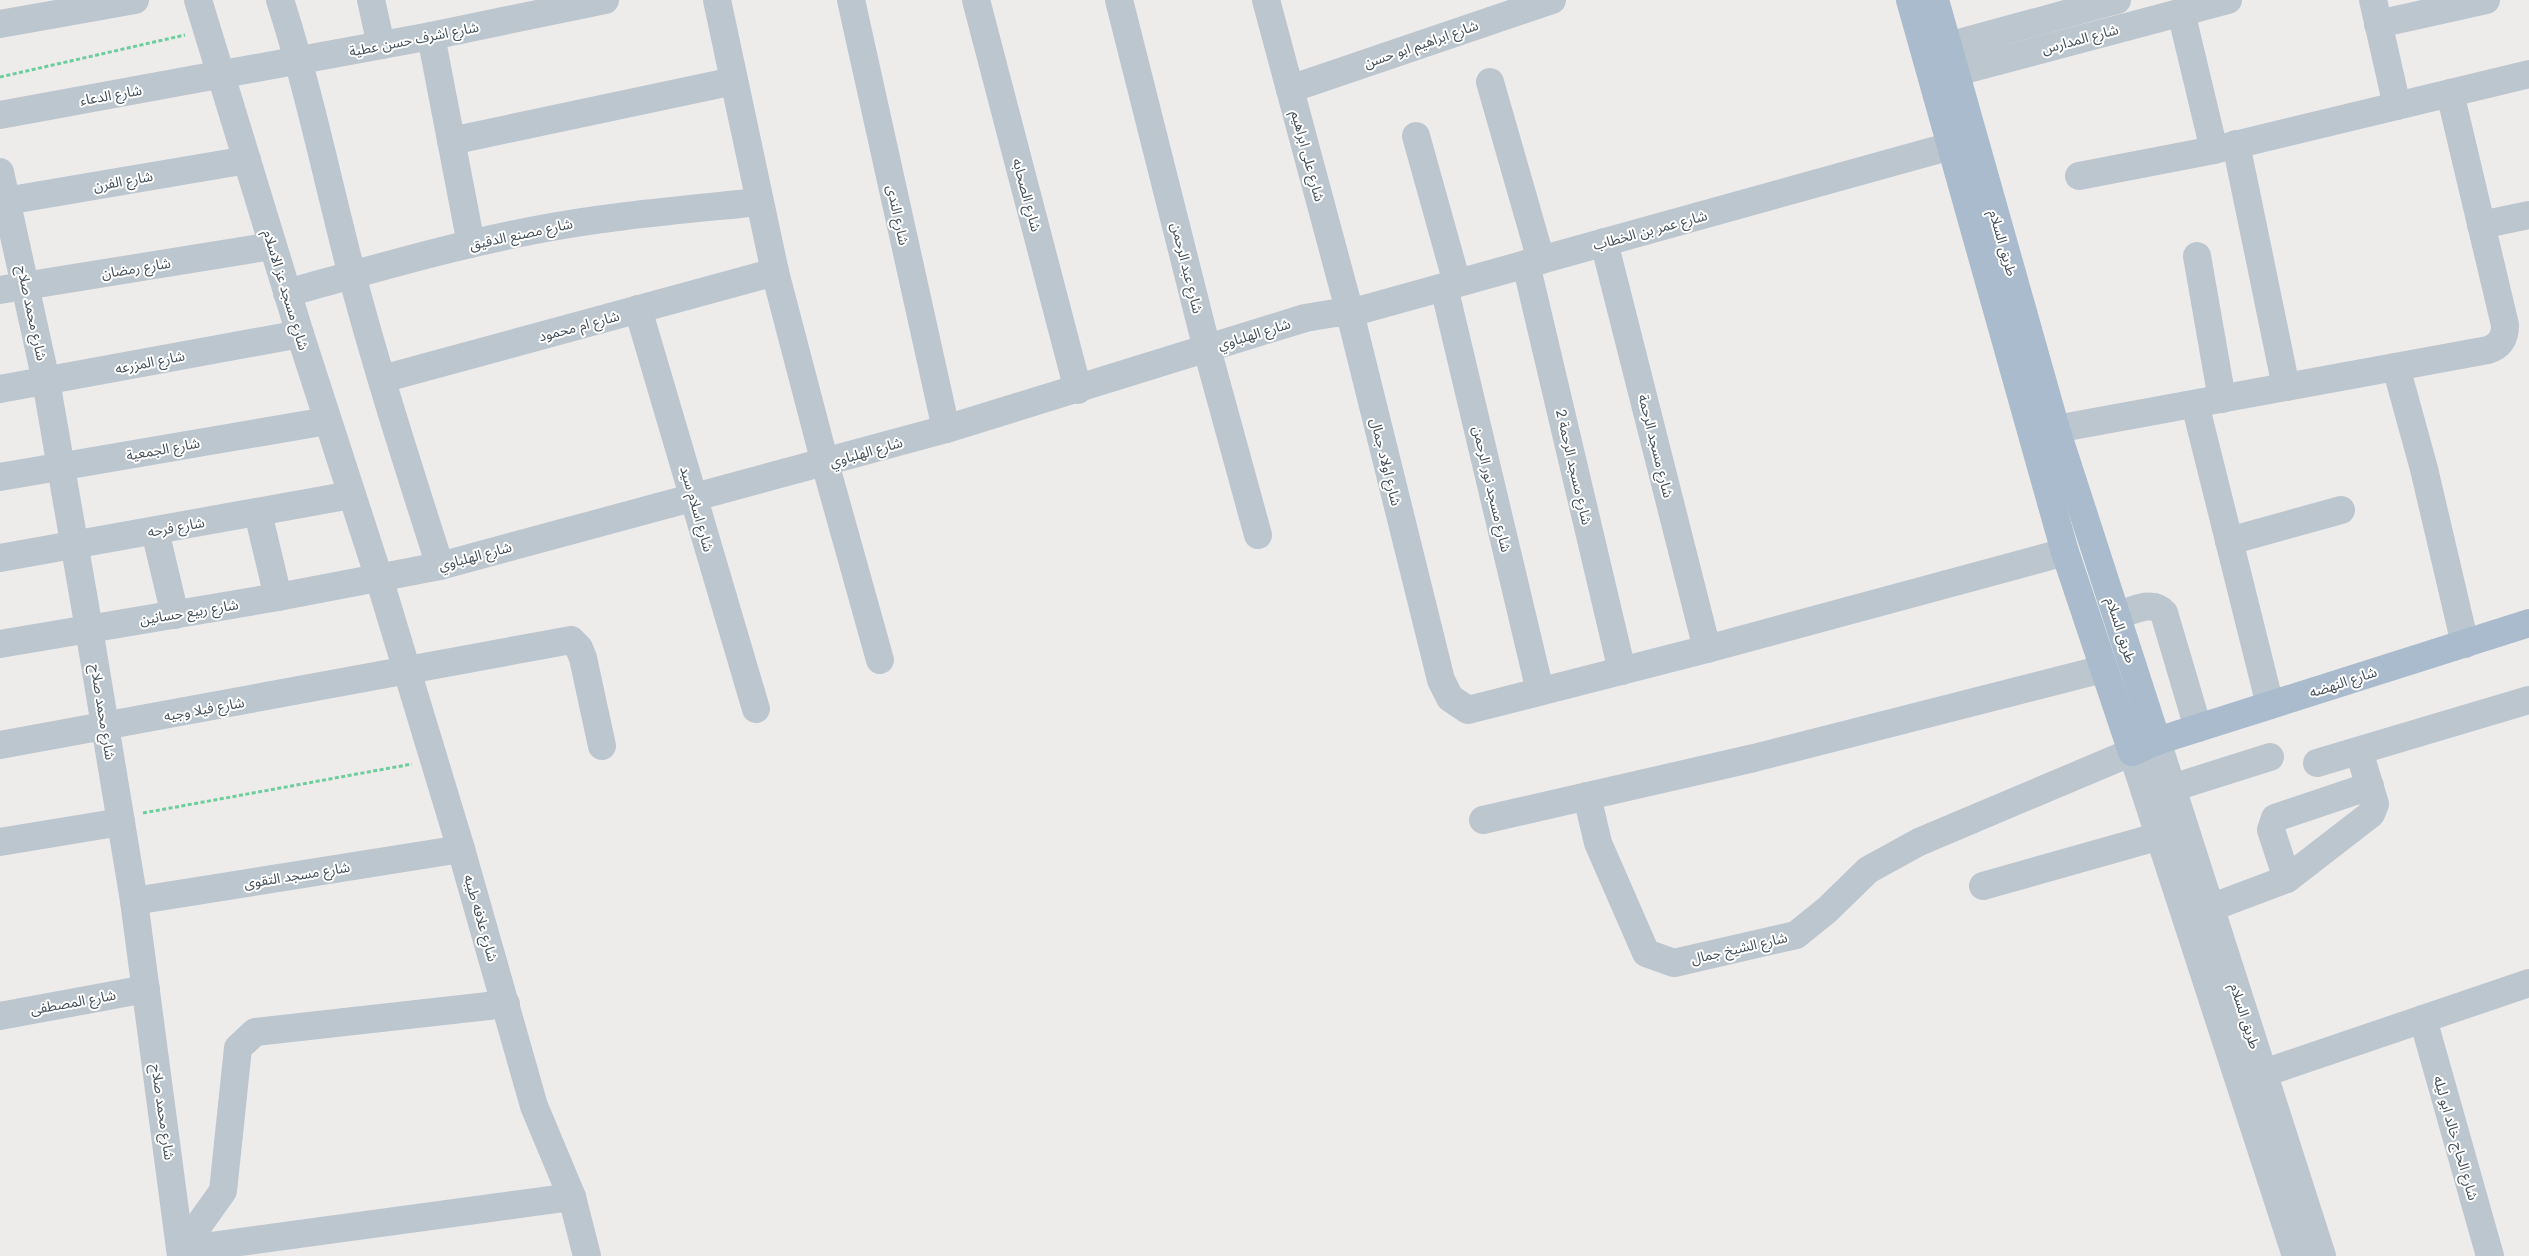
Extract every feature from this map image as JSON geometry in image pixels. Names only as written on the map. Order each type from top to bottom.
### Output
[{"type":"main road","name":"طريق السلام","points":[[1910,0],[1936,49],[2157,741]]},
{"type":"main road","name":"طريق السلام","points":[[1934,0],[1936,49]]},
{"type":"main road","name":"طريق السلام","points":[[1944,75],[1951,146],[2066,552],[2103,669],[2132,752]]},
{"type":"main road","name":"شارع النهضه","points":[[2132,752],[2157,741],[2529,623]]},
{"type":"street","points":[[0,24],[135,0]]},
{"type":"street","name":"شارع مسجد عز الاسلام","points":[[198,0],[286,293],[378,578]]},
{"type":"street","points":[[280,0],[300,61],[352,275],[440,566]]},
{"type":"street","points":[[371,0],[381,45]]},
{"type":"street","name":"شارع اشرف حسن عطية","points":[[222,75],[431,36],[530,8],[605,0]]},
{"type":"street","points":[[717,0],[759,202],[776,272],[825,464],[880,660]]},
{"type":"street","name":"شارع الندى","points":[[851,0],[946,429]]},
{"type":"street","name":"شارع الصحابه","points":[[976,0],[1078,390]]},
{"type":"street","name":"شارع عبد الرحمن","points":[[1119,0],[1207,349],[1258,535]]},
{"type":"street","name":"شارع ابراهيم ابو حسن","points":[[1290,89],[1552,0]]},
{"type":"street","name":"شارع المدارس","points":[[1936,49],[2117,0]]},
{"type":"street","points":[[2397,106],[2375,12],[2486,0]]},
{"type":"street","name":"شارع على ابراهيم","points":[[1270,1],[1290,89],[1350,313]]},
{"type":"street","name":"شارع المدارس","points":[[1944,75],[2215,2]]},
{"type":"street","points":[[2181,12],[2225,147],[2286,387]]},
{"type":"street","points":[[431,36],[471,244]]},
{"type":"street","points":[[2079,176],[2225,147],[2529,74]]},
{"type":"street","name":"شارع الدعاء","points":[[0,115],[222,75]]},
{"type":"street","points":[[451,141],[734,81]]},
{"type":"street","name":"شارع مسجد الرحمة 2","points":[[1490,82],[1533,262],[1622,671]]},
{"type":"street","points":[[2056,429],[2488,350],[2500,344],[2505,325],[2450,93]]},
{"type":"street","name":"شارع مسجد نور الرحمن","points":[[1416,136],[1540,691]]},
{"type":"street","name":"شارع عمر بن الخطاب","points":[[1350,313],[1951,146]]},
{"type":"street","name":"شارع الفرن","points":[[4,201],[247,160]]},
{"type":"street","name":"شارع محمد صلاح","points":[[0,172],[4,201],[27,286],[46,382],[106,727],[134,900],[181,1253]]},
{"type":"street","name":"شارع مصنع الدقيق","points":[[286,293],[471,244],[588,221],[759,202]]},
{"type":"street","points":[[2481,225],[2529,215]]},
{"type":"street","name":"شارع مسجد الرحمة","points":[[1604,242],[1707,649]]},
{"type":"street","name":"شارع رمضان","points":[[0,290],[272,246]]},
{"type":"street","points":[[2197,256],[2222,399]]},
{"type":"street","name":"شارع ام محمود","points":[[382,379],[776,272]]},
{"type":"street","name":"شارع اسلام سيد","points":[[638,310],[756,709]]},
{"type":"street","name":"شارع الهلباوي","points":[[378,578],[440,566],[825,464],[1078,390],[1305,318],[1335,313],[1350,313]]},
{"type":"street","name":"شارع اولاد جمال","points":[[1350,313],[1423,611],[1442,680],[1450,698],[1468,710],[1707,649],[2066,552]]},
{"type":"street","name":"شارع المزرعه","points":[[0,390],[300,334]]},
{"type":"street","points":[[2396,367],[2424,470],[2465,644]]},
{"type":"street","points":[[2195,404],[2270,705]]},
{"type":"street","name":"شارع الجمعية","points":[[0,477],[327,420]]},
{"type":"street","name":"شارع فرحه","points":[[0,558],[351,495]]},
{"type":"street","points":[[2229,541],[2341,510]]},
{"type":"street","points":[[258,512],[278,597]]},
{"type":"street","points":[[155,531],[175,615]]},
{"type":"street","name":"شارع ربيع حسانين","points":[[0,644],[175,615],[378,578]]},
{"type":"street","name":"شارع علافه طيبه","points":[[378,578],[461,850],[534,1106],[572,1197],[587,1256]]},
{"type":"street","points":[[2116,616],[2151,606],[2161,609],[2164,613],[2198,728]]},
{"type":"street","name":"شارع فيلا وجيه","points":[[0,746],[407,672],[571,640],[579,648],[583,658],[602,746]]},
{"type":"street","points":[[1483,820],[1754,758],[2103,669]]},
{"type":"street","points":[[2317,764],[2529,700]]},
{"type":"street","name":"طريق السلام","points":[[2157,741],[2322,1256]]},
{"type":"street","points":[[2210,908],[2287,879],[2371,814],[2375,804],[2359,751]]},
{"type":"street","name":"طريق السلام","points":[[2132,752],[2296,1256]]},
{"type":"street","name":"شارع الشيخ جمال","points":[[1587,796],[1598,843],[1646,953],[1674,963],[1796,935],[1827,910],[1868,870],[1919,842],[2132,752]]},
{"type":"street","points":[[2172,788],[2270,757]]},
{"type":"street","points":[[2287,879],[2271,830],[2275,818],[2370,786]]},
{"type":"street","points":[[0,842],[121,819]]},
{"type":"street","points":[[1983,886],[2160,836]]},
{"type":"street","name":"شارع مسجد التقوى","points":[[134,900],[461,850]]},
{"type":"street","name":"شارع المصطفى","points":[[0,1016],[146,989]]},
{"type":"street","points":[[2264,1073],[2422,1019],[2526,990]]},
{"type":"street","points":[[181,1253],[223,1191],[238,1048],[255,1032],[506,1004]]},
{"type":"street","name":"شارع الحاج خالد ابو ليله","points":[[2422,1019],[2490,1256]]},
{"type":"street","points":[[181,1253],[572,1197]]},
{"type":"path","points":[[0,78],[207,30]]},
{"type":"path","points":[[121,819],[434,760]]}]
